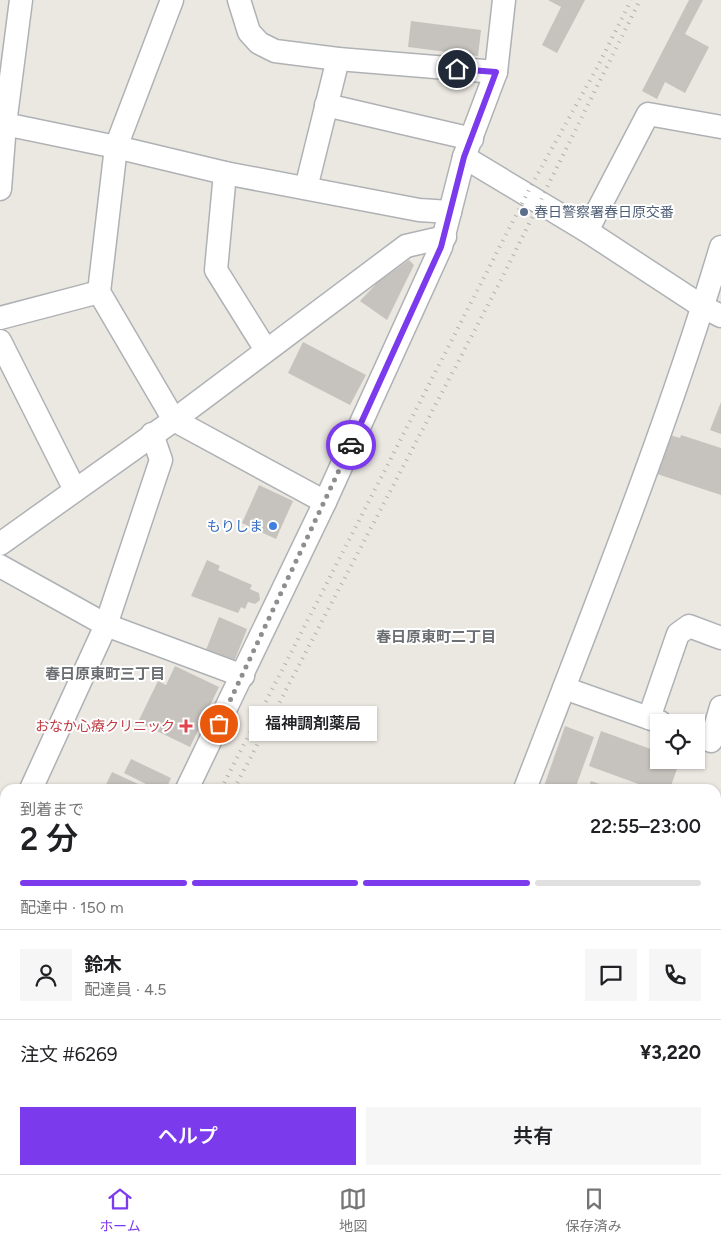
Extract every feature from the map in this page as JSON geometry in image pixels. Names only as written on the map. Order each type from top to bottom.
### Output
[{"type":"street","points":[[0,189],[3,124],[21,0]]},
{"type":"street","points":[[172,0],[116,147],[99,292],[174,420],[325,502]]},
{"type":"street","points":[[239,0],[249,32],[259,43],[275,51],[338,59],[496,72]]},
{"type":"street","points":[[189,784],[325,502],[445,237],[468,148],[496,72],[504,0]]},
{"type":"street","points":[[306,188],[338,59]]},
{"type":"street","points":[[326,104],[468,148],[587,231],[712,312]]},
{"type":"street","points":[[587,231],[648,114],[721,127]]},
{"type":"street","points":[[3,124],[116,147],[226,173],[419,210],[450,212]]},
{"type":"street","points":[[226,173],[216,270],[266,350]]},
{"type":"street","points":[[0,544],[174,420],[406,246],[445,237]]},
{"type":"street","points":[[527,784],[712,312],[721,246]]},
{"type":"street","points":[[0,318],[99,292]]},
{"type":"street","points":[[0,342],[75,490]]},
{"type":"street","points":[[33,784],[106,625],[161,460],[152,434]]},
{"type":"street","points":[[0,566],[106,625],[243,676]]},
{"type":"street","points":[[657,714],[678,634],[689,626],[721,638]]},
{"type":"street","points":[[564,688],[650,718]]},
{"type":"street","points":[[709,740],[721,707]]},
{"type":"building","points":[[548,0],[585,0],[557,53],[542,45],[561,7]]},
{"type":"building","points":[[689,0],[703,0],[685,34],[709,47],[685,93],[665,82],[657,99],[642,91]]},
{"type":"building","points":[[411,21],[481,30],[478,56],[408,47]]},
{"type":"building","points":[[409,260],[414,265],[387,320],[360,301],[378,282]]},
{"type":"building","points":[[303,342],[366,375],[350,405],[288,373]]},
{"type":"building","points":[[721,402],[721,434],[710,430]]},
{"type":"building","points":[[670,435],[680,438],[681,435],[721,448],[721,495],[657,474]]},
{"type":"building","points":[[259,485],[293,501],[276,539],[242,523]]},
{"type":"building","points":[[207,560],[220,566],[218,570],[252,585],[250,589],[259,593],[260,600],[255,604],[248,602],[245,609],[241,607],[238,613],[191,596]]},
{"type":"building","points":[[219,617],[247,629],[232,667],[204,655]]},
{"type":"building","points":[[175,666],[219,687],[190,747],[138,722],[158,681],[166,685]]},
{"type":"building","points":[[565,726],[594,737],[577,784],[545,784]]},
{"type":"building","points":[[601,731],[650,749],[650,769],[677,769],[672,784],[638,784],[589,766]]},
{"type":"building","points":[[131,759],[171,778],[168,784],[146,784],[124,773]]},
{"type":"building","points":[[112,772],[138,784],[106,784]]},
{"type":"railway","points":[[224,784],[531,186],[598,66],[631,0]]},
{"type":"railway","points":[[237,784],[501,280],[640,0]]},
{"type":"way so far","points":[[219,724],[351,445]]},
{"type":"place","name":"春日警察署春日原交番","points":[[524,212]]},
{"type":"place","name":"もりしま","points":[[273,526]]},
{"type":"place","name":"福神調剤薬局","points":[[219,724]]},
{"type":"place","name":"おなか心療クリニック","points":[[186,726]]},
{"type":"district","name":"春日原東町二丁目","points":[[436,637]]},
{"type":"district","name":"春日原東町三丁目","points":[[105,674]]},
{"type":"route","points":[[351,445],[416,305],[445,237],[464,157],[496,72],[457,69]]}]
